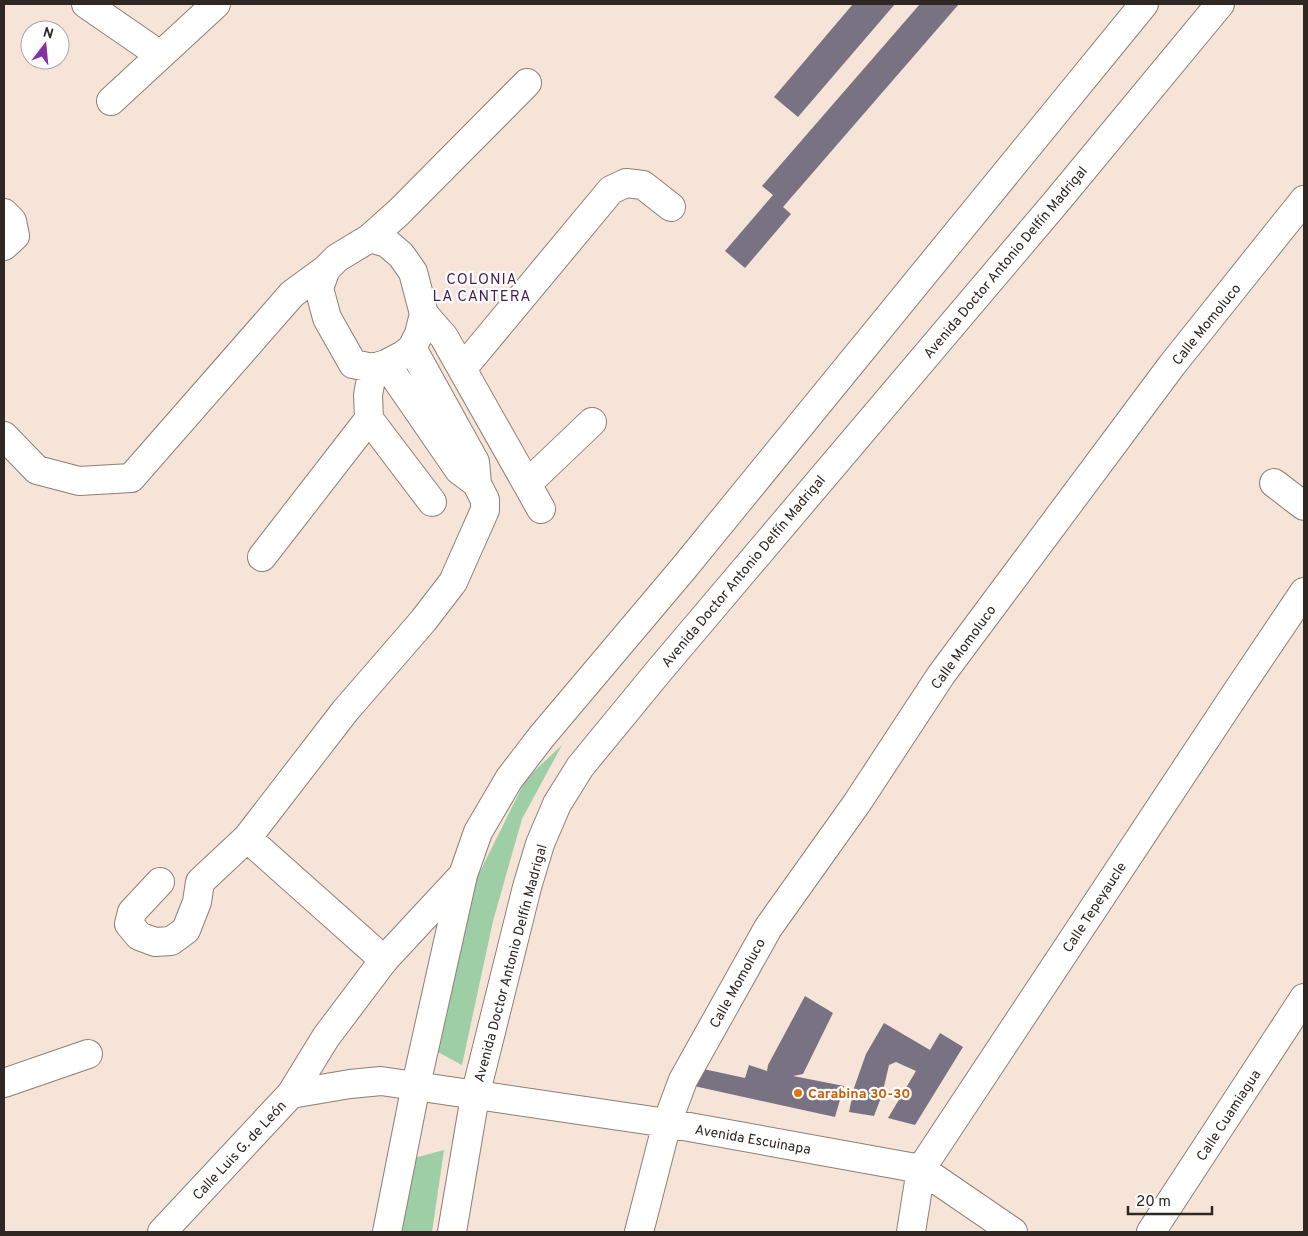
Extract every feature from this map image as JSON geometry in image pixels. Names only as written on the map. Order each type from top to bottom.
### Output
[{"type":"street","points":[[86,4],[160,55]]},
{"type":"street","points":[[110,101],[216,4]]},
{"type":"street","points":[[387,1232],[416,1086],[463,875],[478,832],[509,779],[542,736],[683,569],[1144,4]]},
{"type":"street","name":"Avenida Doctor Antonio Delfín Madrigal","points":[[452,1232],[475,1096],[527,887],[540,844],[557,804],[580,766],[1057,201],[1220,4]]},
{"type":"street","points":[[4,436],[37,470],[79,481],[130,478],[292,294],[326,269],[337,258],[370,238],[399,212],[527,82]]},
{"type":"street","points":[[463,368],[610,190],[626,183],[643,185],[672,207]]},
{"type":"street","name":"Calle Momoluco","points":[[639,1232],[666,1124],[683,1080],[768,928],[857,803],[941,674],[1172,365],[1304,201]]},
{"type":"street","points":[[399,212],[401,254]]},
{"type":"street","points":[[4,213],[12,221],[15,236],[4,246]]},
{"type":"street","points":[[160,882],[132,912],[129,924],[138,936],[155,942],[171,941],[186,930],[197,902],[200,882],[248,838],[345,712],[423,622],[454,582],[485,510],[485,500],[477,484],[475,462],[425,333],[413,272],[401,254],[387,243],[370,238]]},
{"type":"street","points":[[326,269],[319,288],[327,318],[371,365],[459,470],[477,484]]},
{"type":"street","points":[[292,294],[323,304]]},
{"type":"street","points":[[425,333],[463,368],[541,509]]},
{"type":"street","points":[[371,365],[425,333]]},
{"type":"street","points":[[262,556],[369,407],[371,365]]},
{"type":"street","points":[[369,407],[432,502]]},
{"type":"street","points":[[527,484],[592,422]]},
{"type":"street","points":[[1274,483],[1304,506]]},
{"type":"street","name":"Calle Tepeyaucle","points":[[910,1232],[921,1169],[1304,592]]},
{"type":"street","points":[[248,838],[384,960]]},
{"type":"street","points":[[291,1094],[326,1037],[384,960],[463,875]]},
{"type":"street","name":"Calle Cuamiagua","points":[[1151,1232],[1304,998]]},
{"type":"street","points":[[4,1083],[88,1054]]},
{"type":"street","name":"Calle Luis G. de León","points":[[162,1232],[291,1094],[381,1081],[475,1096]]},
{"type":"street","name":"Avenida Escuinapa","points":[[475,1096],[666,1124],[921,1169],[1013,1232]]},
{"type":"green space","points":[[562,745],[522,819],[493,921],[462,1065],[434,1050],[465,902],[526,779]]},
{"type":"green space","points":[[444,1150],[432,1232],[401,1232],[414,1158]]},
{"type":"building","points":[[853,4],[895,4],[798,117],[774,97]]},
{"type":"building","points":[[920,4],[959,4],[783,207],[791,214],[745,268],[725,251],[773,195],[762,186]]},
{"type":"building","points":[[805,996],[833,1013],[803,1074],[793,1076],[844,1086],[835,1117],[685,1084],[694,1067],[745,1078],[749,1065],[767,1071],[768,1065]]},
{"type":"building","points":[[884,1023],[930,1050],[940,1033],[963,1047],[915,1125],[888,1118],[916,1071],[896,1062],[889,1065],[882,1095],[874,1116],[849,1112],[854,1088],[866,1054]]},
{"type":"place","name":"Carabina 30-30","points":[[798,1093]]},
{"type":"district","name":"COLONIA LA CANTERA","points":[[482,288]]}]
